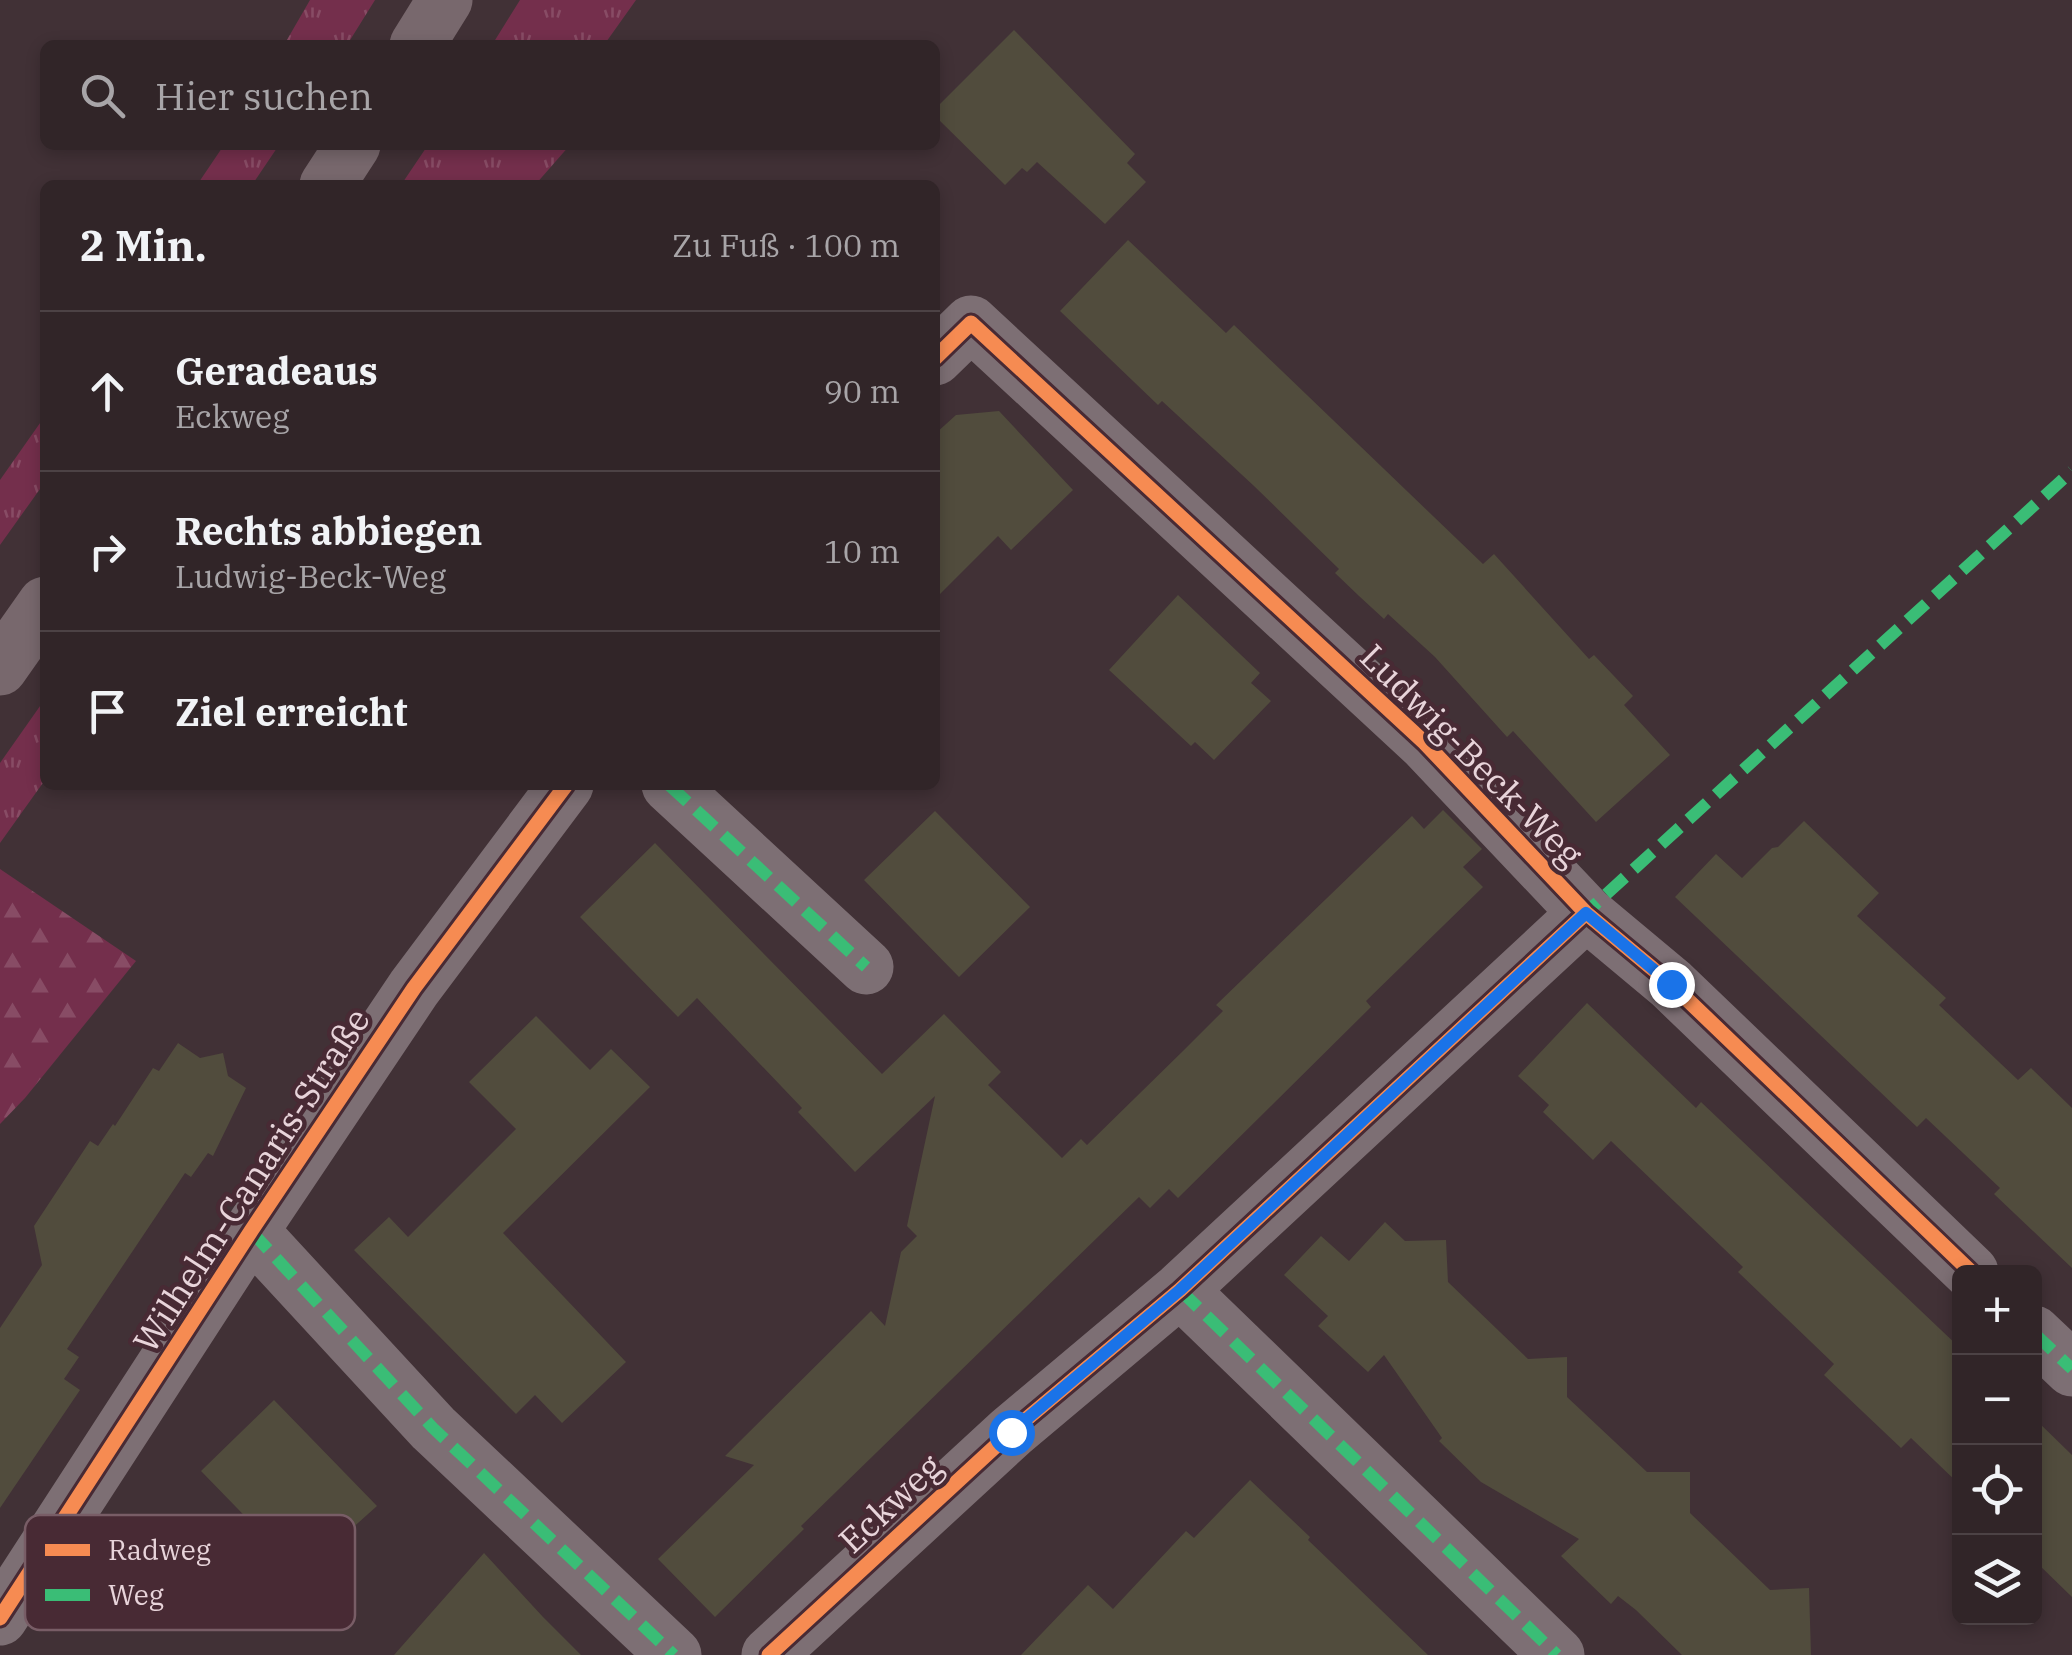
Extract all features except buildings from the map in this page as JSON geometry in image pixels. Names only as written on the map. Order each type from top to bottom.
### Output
[{"type":"main road","points":[[420,40],[446,0]]},
{"type":"main road","points":[[330,180],[350,150]]},
{"type":"main road","points":[[0,668],[40,611]]},
{"type":"street","name":"Ludwig-Beck-Weg","points":[[953,340],[1425,743],[1586,913],[1671,984],[1964,1265]]},
{"type":"street","name":"Wilhelm-Canaris-Straße","points":[[67,1515],[414,988],[562,790]]},
{"type":"street","points":[[675,790],[866,966]]},
{"type":"street","name":"Eckweg","points":[[768,1655],[1011,1432],[1180,1290],[1586,913]]},
{"type":"street","name":"Wilhelm-Canaris-Straße","points":[[251,1231],[434,1428],[674,1655]]},
{"type":"street","points":[[1180,1290],[1557,1655]]},
{"type":"street","points":[[2042,1341],[2072,1369]]},
{"type":"street","name":"Wilhelm-Canaris-Straße","points":[[0,1618],[25,1579]]},
{"type":"green space","points":[[310,0],[375,0],[350,40],[287,40]]},
{"type":"green space","points":[[520,0],[636,0],[608,40],[495,40]]},
{"type":"green space","points":[[221,150],[276,150],[255,180],[200,180]]},
{"type":"green space","points":[[425,150],[566,150],[539,180],[404,180]]},
{"type":"green space","points":[[40,423],[40,489],[0,545],[0,480]]},
{"type":"green space","points":[[40,706],[40,787],[0,843],[0,763]]},
{"type":"green space","points":[[0,869],[136,961],[0,1124]]},
{"type":"marked path","points":[[1579,919],[2072,471]]},
{"type":"marked path","points":[[674,790],[866,967]]},
{"type":"marked path","points":[[251,1231],[433,1428],[674,1655]]},
{"type":"marked path","points":[[1180,1290],[1557,1655]]},
{"type":"marked path","points":[[2042,1341],[2072,1369]]},
{"type":"cycle path","points":[[940,353],[971,323],[1425,743],[1586,913],[1671,984],[1964,1265]]},
{"type":"cycle path","points":[[67,1515],[414,988],[562,790]]},
{"type":"cycle path","points":[[769,1655],[1011,1432],[1180,1290],[1586,913]]},
{"type":"cycle path","points":[[0,1618],[25,1579]]},
{"type":"route","points":[[1011,1432],[1180,1290],[1586,913],[1671,984]]}]
